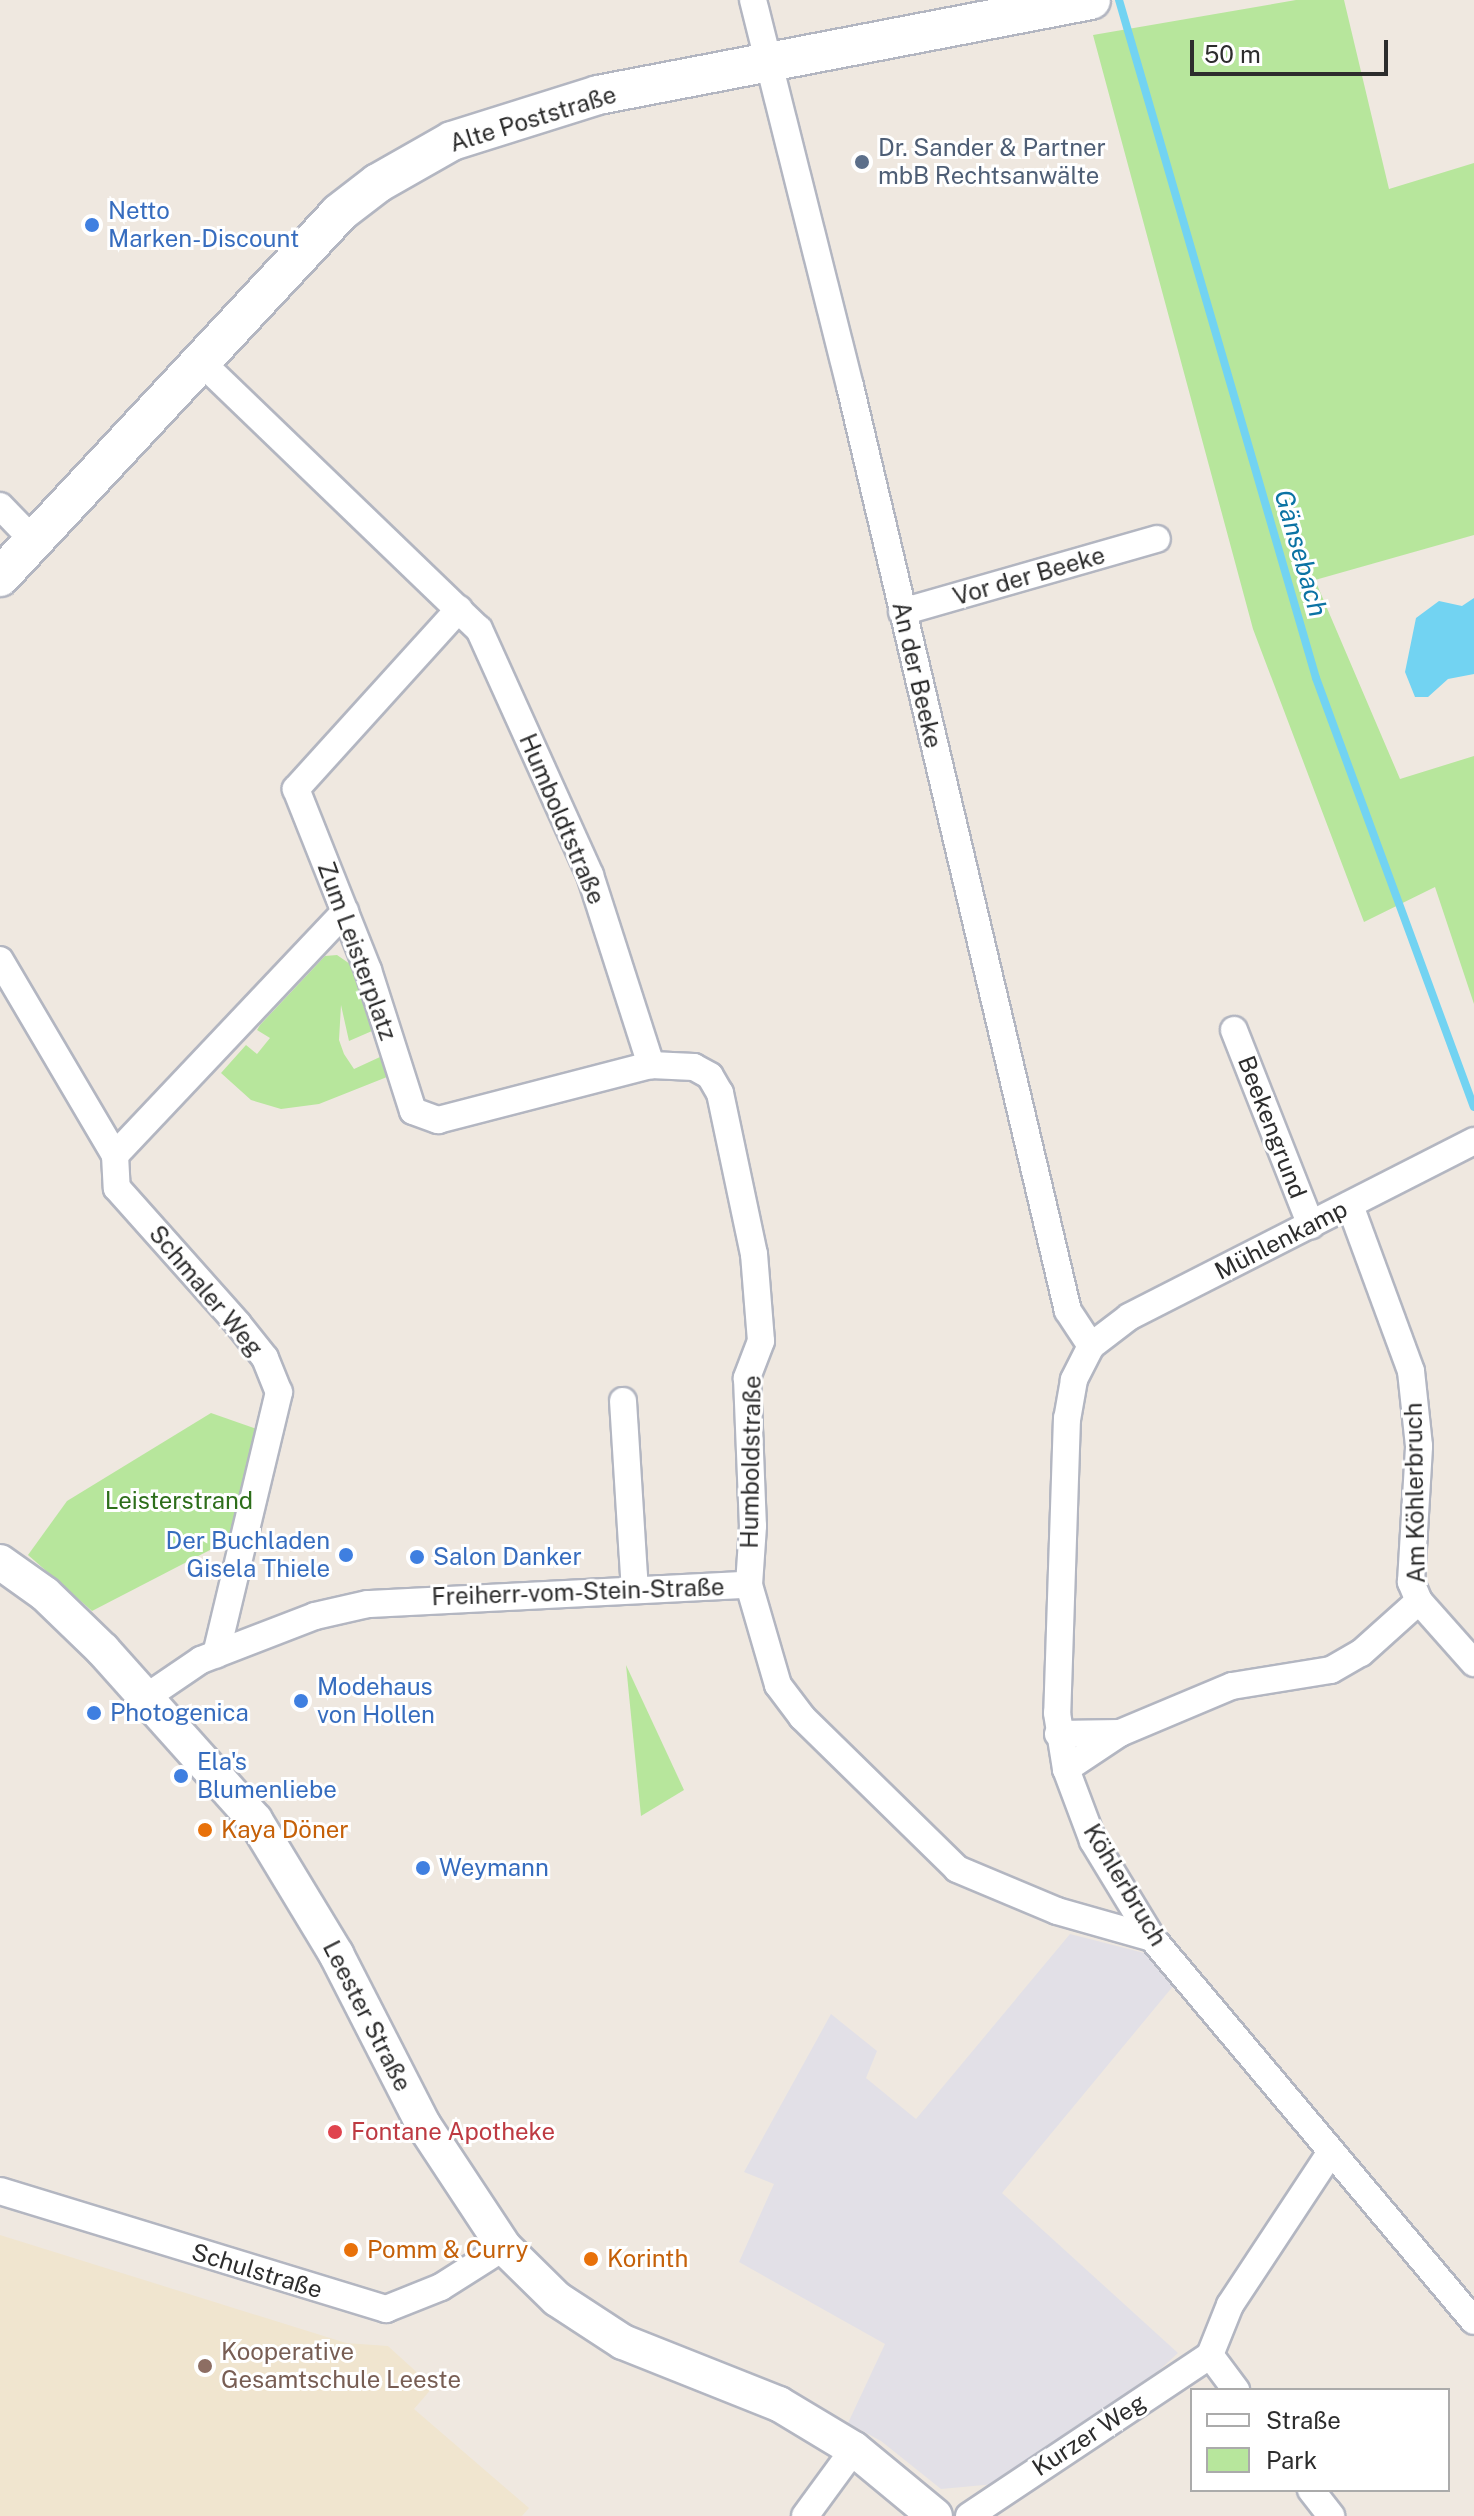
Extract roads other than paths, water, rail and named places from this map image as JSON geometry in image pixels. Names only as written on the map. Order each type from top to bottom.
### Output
[{"type":"main road","name":"Alte Poststraße","points":[[0,577],[339,213],[452,141],[598,95],[1091,0]]},
{"type":"street","name":"An der Beeke","points":[[753,0],[771,64],[1068,1311],[1091,1346]]},
{"type":"street","name":"Humboldtstraße","points":[[199,360],[479,629],[590,875],[651,1065]]},
{"type":"street","points":[[0,506],[33,540]]},
{"type":"street","name":"Vor der Beeke","points":[[902,612],[1157,539]]},
{"type":"street","name":"Zum Leisterplatz","points":[[459,609],[296,789],[345,912],[413,1111],[438,1120],[651,1065]]},
{"type":"street","points":[[115,1155],[345,912]]},
{"type":"street","name":"Schmaler Weg","points":[[0,960],[115,1155],[117,1188],[238,1324],[265,1358],[279,1392],[216,1655]]},
{"type":"street","name":"Beekengrund","points":[[1234,1030],[1311,1225]]},
{"type":"street","name":"Humboldstraße","points":[[651,1065],[694,1067],[710,1076],[720,1093],[754,1254],[761,1341],[747,1378],[753,1526],[749,1585]]},
{"type":"street","name":"Mühlenkamp","points":[[1091,1346],[1129,1317],[1474,1141]]},
{"type":"street","name":"Am Köhlerbruch","points":[[1066,1769],[1120,1733],[1232,1686],[1331,1670],[1361,1653],[1419,1601],[1411,1582],[1419,1446],[1411,1371],[1350,1205]]},
{"type":"street","name":"Köhlerbruch","points":[[1091,1346],[1074,1380],[1067,1418],[1058,1734],[1066,1769],[1093,1841],[1152,1938],[1474,2321]]},
{"type":"street","points":[[623,1401],[635,1590]]},
{"type":"street","name":"Leester Straße","points":[[0,1562],[45,1594],[148,1696],[245,1807],[288,1869],[423,2124],[504,2247],[557,2299],[623,2342],[779,2404],[854,2449],[935,2516]]},
{"type":"street","name":"Freiherr-vom-Stein-Straße","points":[[148,1696],[216,1655],[315,1616],[368,1604],[749,1585],[778,1685],[802,1717],[957,1869],[1057,1911],[1152,1938]]},
{"type":"street","points":[[1419,1601],[1474,1663]]},
{"type":"street","name":"Am Köhlerbruch","points":[[1058,1734],[1120,1733]]},
{"type":"street","points":[[1235,2388],[1210,2355],[1230,2305],[1331,2152]]},
{"type":"street","name":"Schulstraße","points":[[0,2191],[386,2309],[441,2287],[504,2247]]},
{"type":"street","name":"Kurzer Weg","points":[[969,2516],[1210,2355]]},
{"type":"street","points":[[805,2516],[854,2449]]},
{"type":"street","points":[[1313,2492],[1331,2516]]},
{"type":"water","points":[[1474,598],[1474,674],[1448,679],[1428,697],[1415,697],[1405,672],[1416,618],[1439,601],[1462,606]]},
{"type":"waterway","name":"Gänsebach","points":[[1119,0],[1316,678],[1474,1107]]},
{"type":"place","name":"Dr. Sander & Partner mbB Rechtsanwälte","points":[[862,162]]},
{"type":"place","name":"Netto Marken-Discount","points":[[92,225]]},
{"type":"place","name":"Der Buchladen Gisela Thiele","points":[[346,1555]]},
{"type":"place","name":"Salon Danker","points":[[417,1557]]},
{"type":"place","name":"Modehaus von Hollen","points":[[301,1701]]},
{"type":"place","name":"Photogenica","points":[[94,1713]]},
{"type":"place","name":"Ela's Blumenliebe","points":[[181,1776]]},
{"type":"place","name":"Kaya Döner","points":[[205,1830]]},
{"type":"place","name":"Weymann","points":[[423,1868]]},
{"type":"place","name":"Fontane Apotheke","points":[[335,2132]]},
{"type":"place","name":"Pomm & Curry","points":[[351,2250]]},
{"type":"place","name":"Korinth","points":[[591,2259]]},
{"type":"place","name":"Kooperative Gesamtschule Leeste","points":[[205,2366]]},
{"type":"park label","name":"Leisterstrand","points":[[179,1501]]}]
